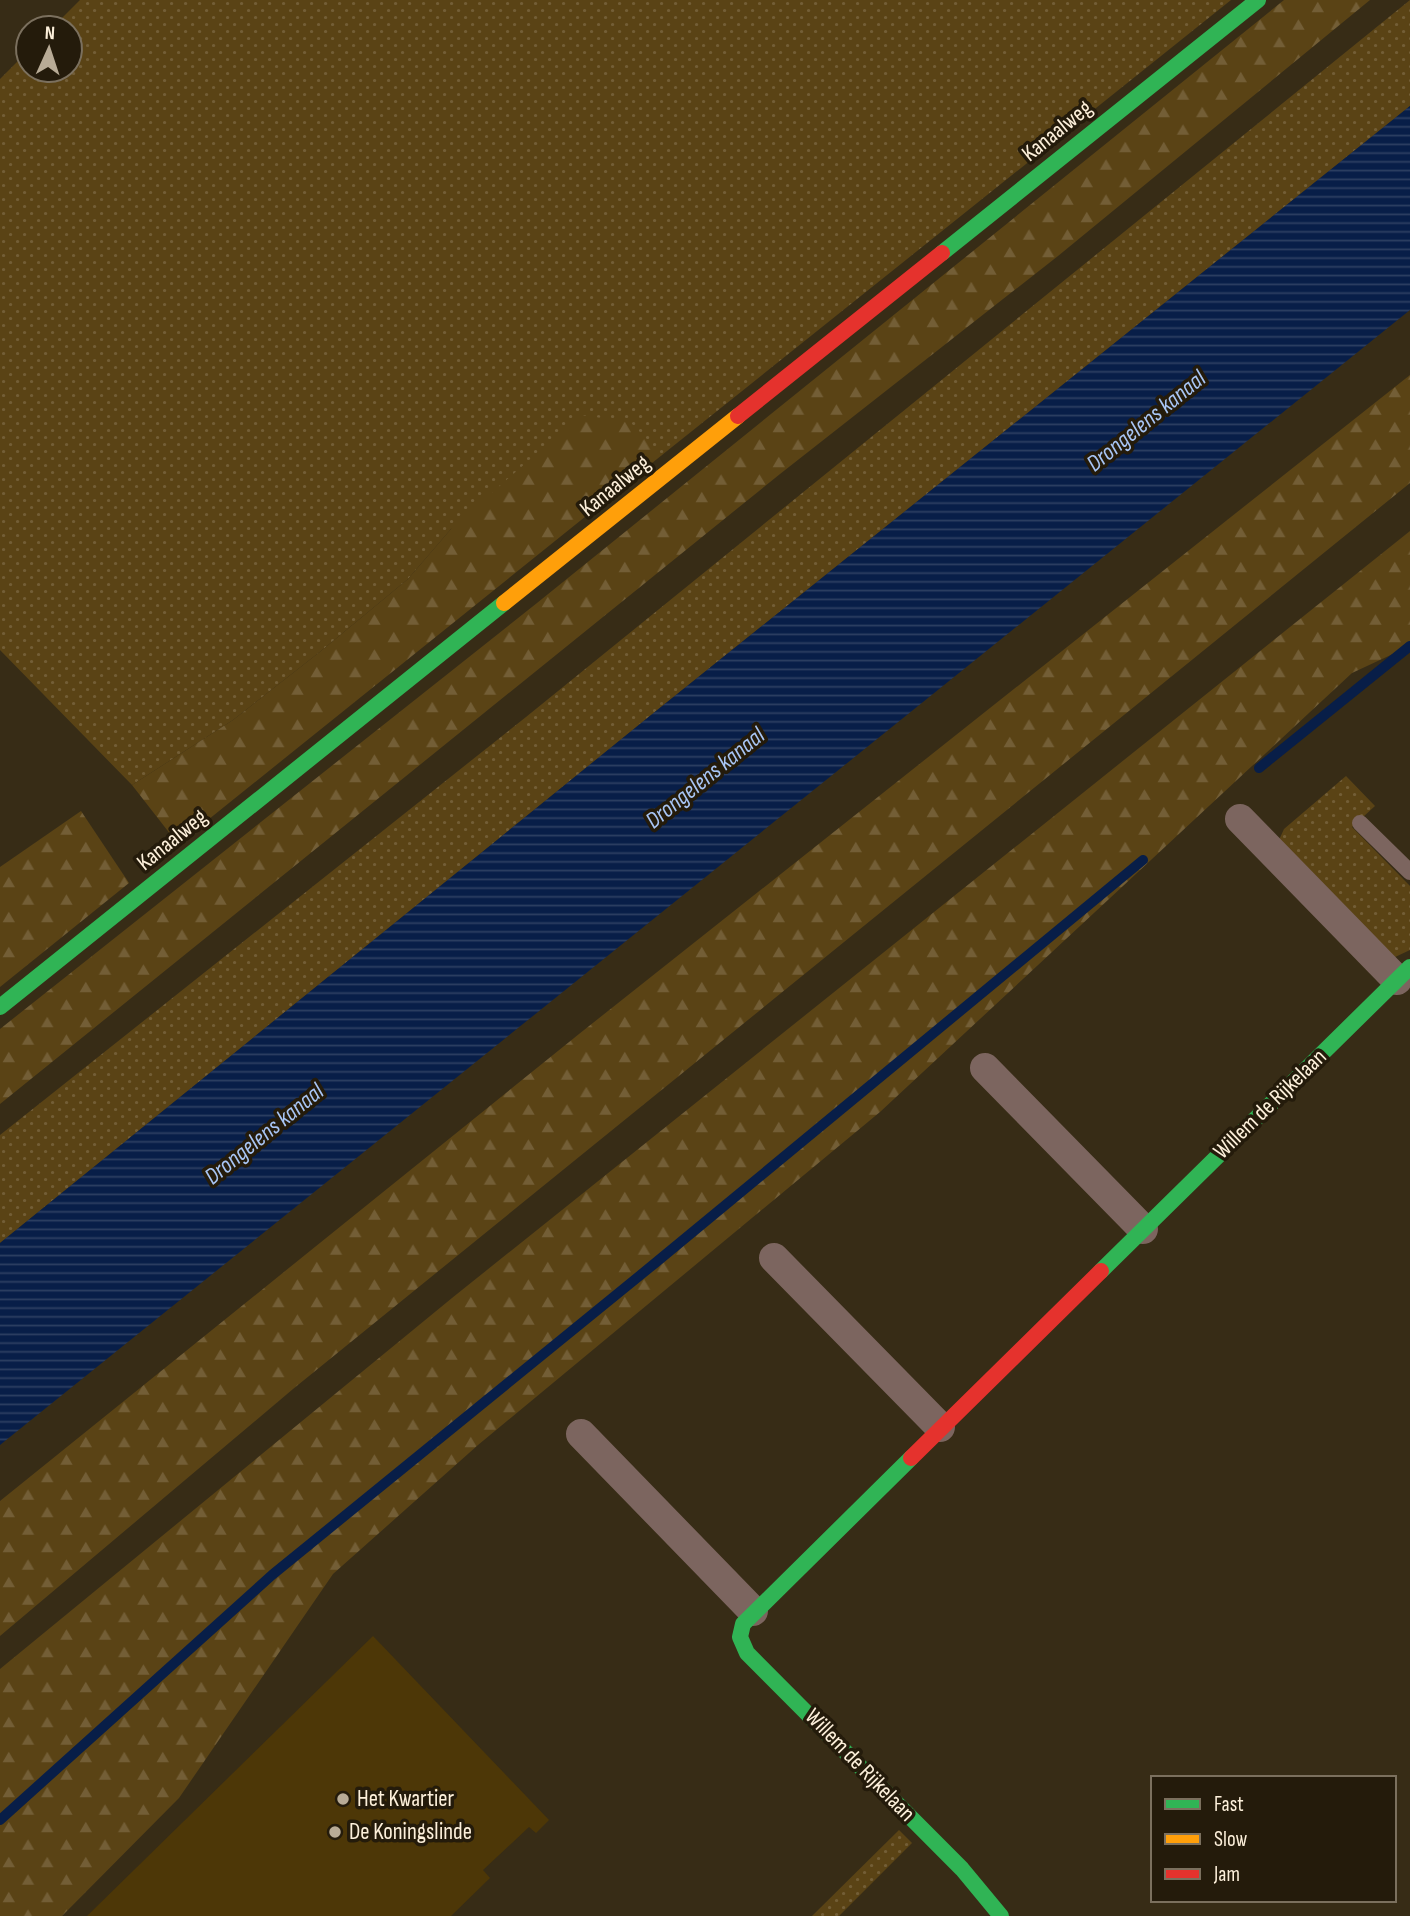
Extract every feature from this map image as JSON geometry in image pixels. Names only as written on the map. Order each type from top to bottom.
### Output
[{"type":"street","name":"Kanaalweg","points":[[0,1007],[1258,0]]},
{"type":"street","name":"Willem de Rijkelaan","points":[[1001,1916],[962,1869],[747,1653],[740,1637],[743,1624],[753,1611],[1404,973],[1240,819]]},
{"type":"street","points":[[985,1068],[1143,1229]]},
{"type":"street","points":[[774,1258],[940,1427]]},
{"type":"street","points":[[581,1434],[753,1611]]},
{"type":"lane","points":[[1360,823],[1410,872]]},
{"type":"shaded area","name":"Het Kwartier","points":[[373,1636],[549,1820],[536,1833],[529,1827],[483,1870],[490,1878],[451,1916],[87,1916]]},
{"type":"green space","points":[[80,0],[1231,0],[662,455],[451,529],[408,579],[321,651],[233,720],[132,785],[0,650],[0,79],[14,65],[14,84],[84,84],[84,14],[66,14]]},
{"type":"green space","points":[[1284,0],[1370,0],[1058,256],[780,474],[0,1104],[0,1029],[537,603]]},
{"type":"green space","points":[[1410,0],[1410,106],[656,711],[0,1243],[0,1135],[526,717]]},
{"type":"green space","points":[[1410,375],[1410,483],[293,1389],[0,1636],[0,1501],[579,1034]]},
{"type":"green space","points":[[580,415],[630,422],[662,455],[178,844],[132,785],[233,720],[321,651],[408,579],[451,529]]},
{"type":"green space","points":[[1410,531],[1410,646],[1352,673],[880,1112],[478,1445],[333,1574],[179,1798],[62,1916],[0,1916],[0,1669],[452,1298]]},
{"type":"green space","points":[[1346,776],[1375,806],[1352,827],[1410,886],[1410,950],[1393,958],[1279,840],[1284,829]]},
{"type":"green space","points":[[81,811],[129,883],[0,987],[0,867]]},
{"type":"green space","points":[[899,1830],[912,1843],[839,1916],[812,1916]]},
{"type":"water","name":"Drongelens kanaal","points":[[1410,106],[1410,310],[0,1445],[0,1243],[656,711]]},
{"type":"waterway","points":[[1259,768],[1410,646]]},
{"type":"waterway","points":[[0,1820],[272,1575],[1143,860]]},
{"type":"traffic: fast","points":[[942,253],[1258,0]]},
{"type":"traffic: fast","points":[[0,1007],[504,603]]},
{"type":"traffic: fast","points":[[1101,1271],[1410,967]]},
{"type":"traffic: fast","points":[[911,1458],[743,1624],[740,1637],[747,1653],[962,1869],[1001,1916]]},
{"type":"traffic: slow","points":[[504,603],[738,416]]},
{"type":"traffic: jam","points":[[738,416],[942,253]]},
{"type":"traffic: jam","points":[[911,1458],[1101,1271]]},
{"type":"place","name":"Het Kwartier","points":[[343,1799]]},
{"type":"place","name":"De Koningslinde","points":[[335,1832]]}]
